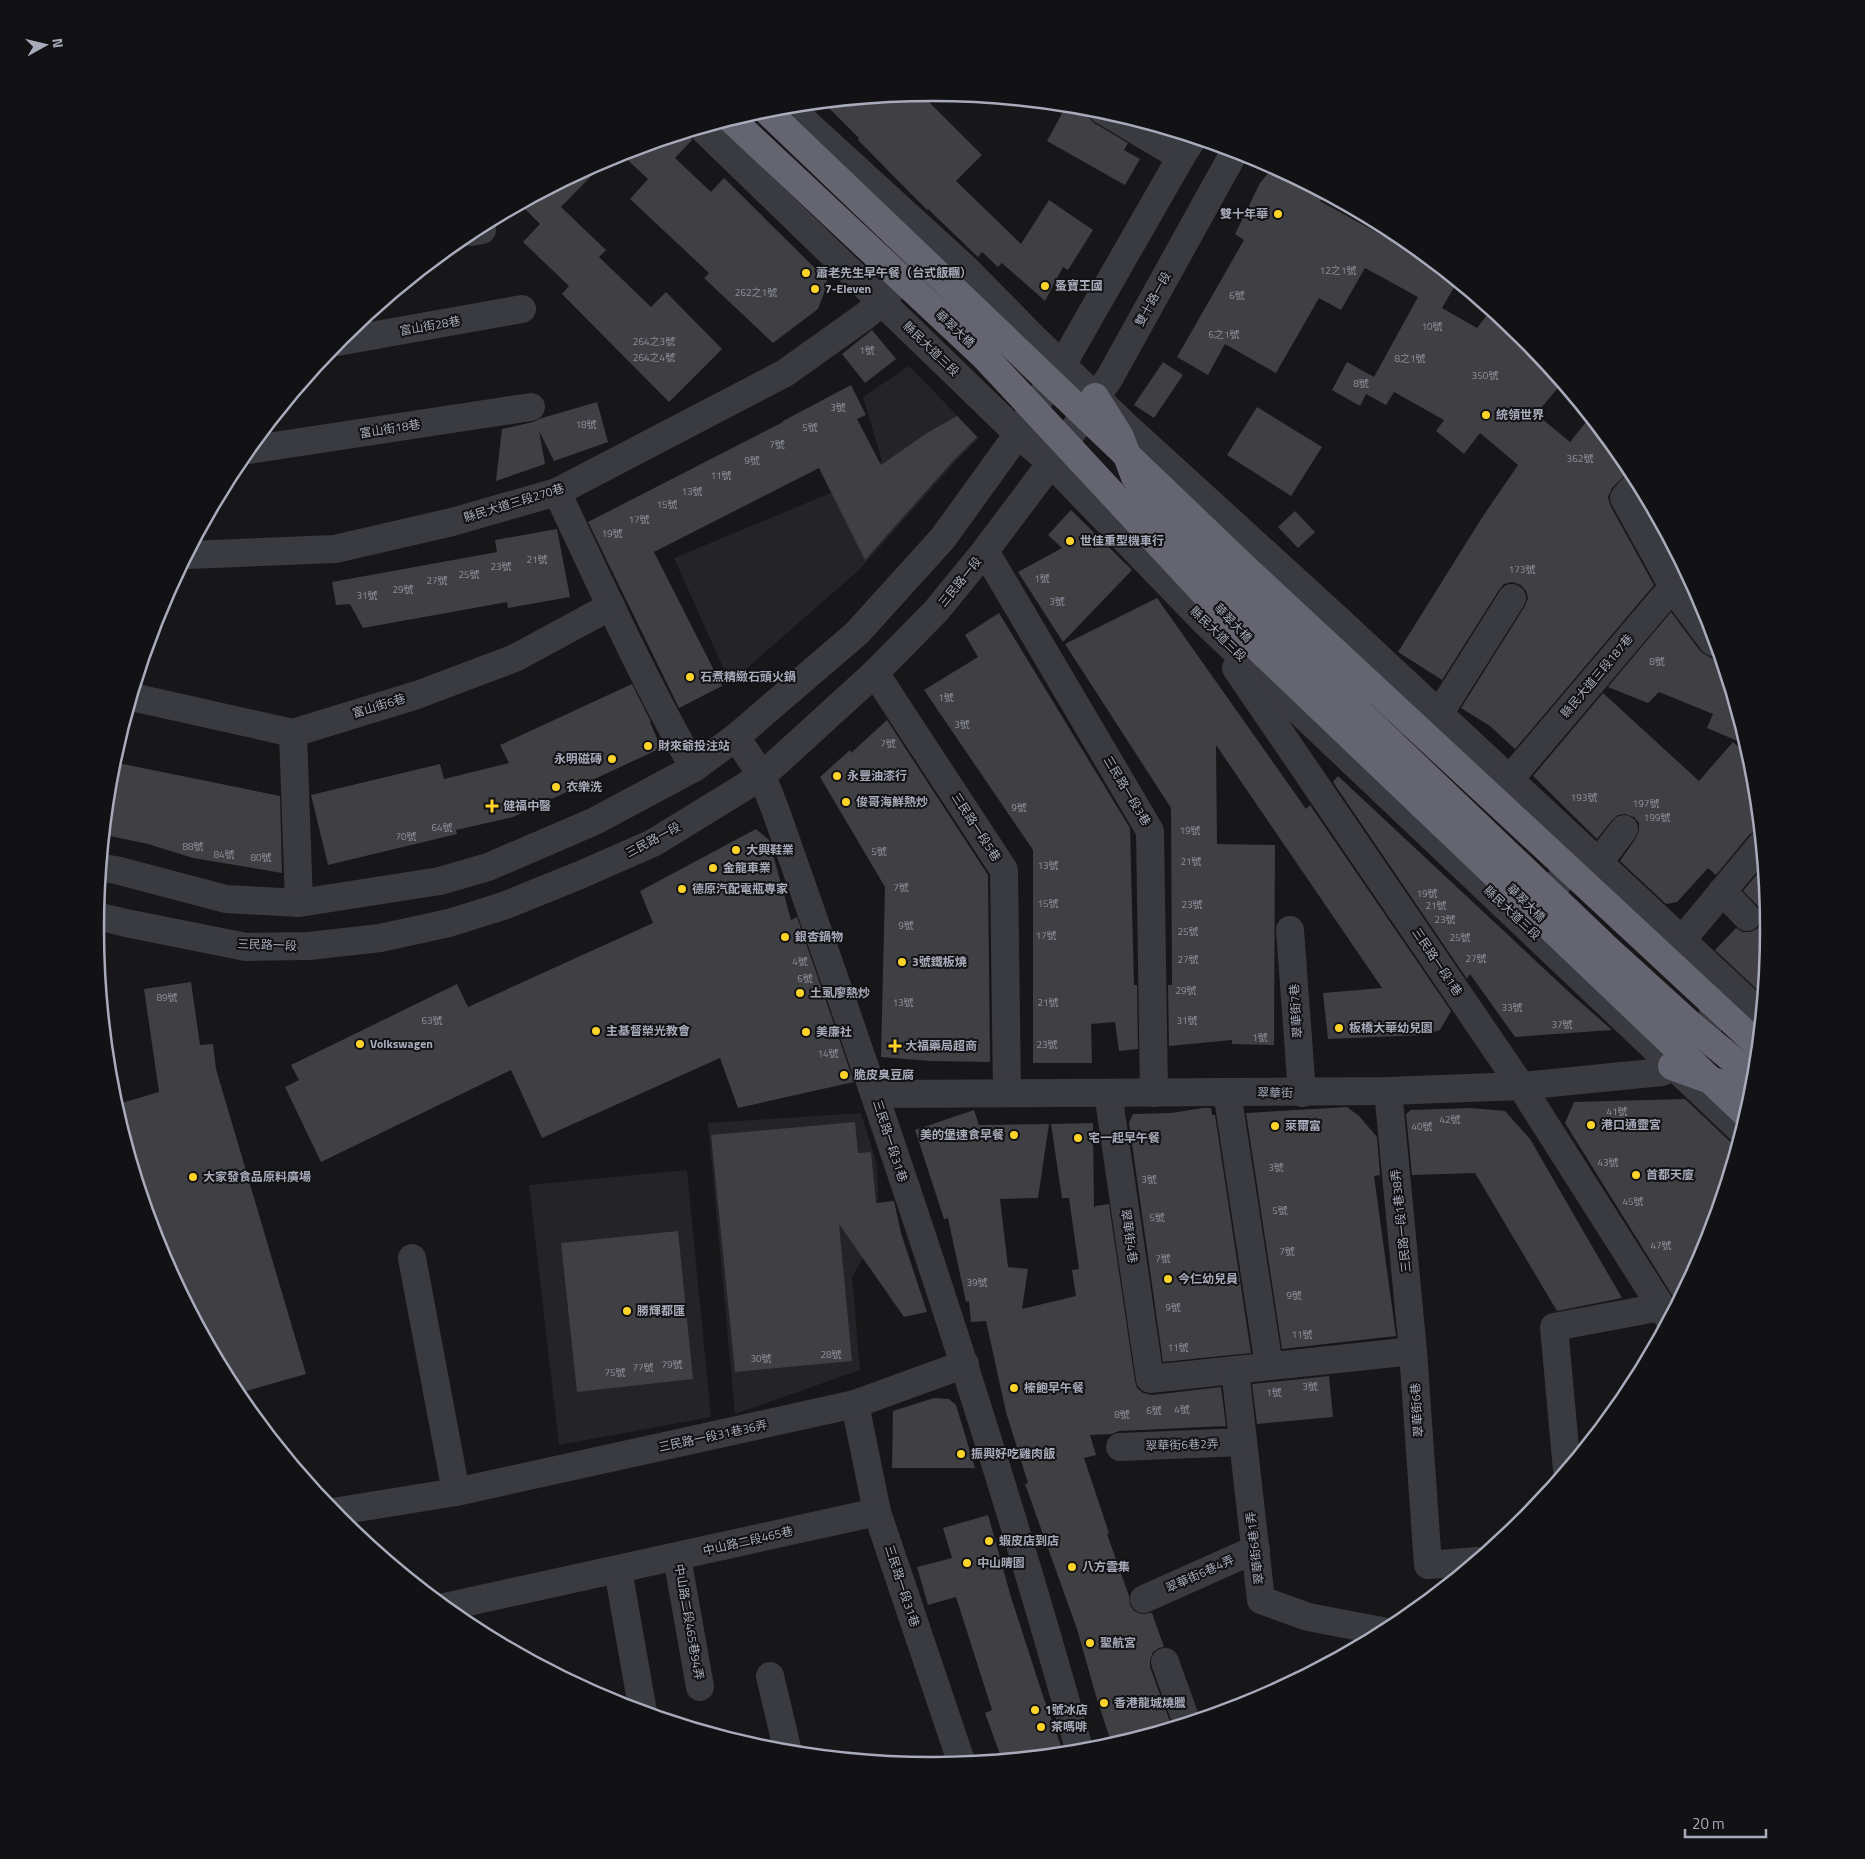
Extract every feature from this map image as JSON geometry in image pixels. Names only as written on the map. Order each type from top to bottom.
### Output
[{"type":"highway","points":[[773,117],[1246,569],[1754,1041]]},
{"type":"highway","name":"華翠大橋","points":[[737,125],[984,356],[1236,627],[1745,1093]]},
{"type":"highway","points":[[1096,397],[1120,437],[1135,477],[1208,567],[1603,945],[1692,1026],[1745,1092]]},
{"type":"highway","points":[[1672,1066],[1744,1095]]},
{"type":"street","points":[[795,113],[965,268],[1096,397],[1757,1010]]},
{"type":"street","points":[[107,869],[226,899],[299,903],[440,881],[488,867],[596,821],[694,768],[736,737],[857,633],[943,538],[1025,423],[1062,365],[1187,148],[1142,128]]},
{"type":"street","name":"縣民大道三段","points":[[707,133],[882,302],[1058,453],[1206,623],[1737,1126]]},
{"type":"street","name":"雙十路一段","points":[[1058,453],[1110,377],[1232,157]]},
{"type":"street","name":"縣民大道三段270巷","points":[[194,555],[334,549],[452,522],[557,492],[785,373],[882,302],[895,284],[914,267],[935,258],[965,268]]},
{"type":"street","name":"富山街28巷","points":[[352,339],[522,309]]},
{"type":"street","name":"富山街18巷","points":[[259,448],[531,407]]},
{"type":"street","name":"三民路一段","points":[[104,918],[246,947],[309,946],[362,940],[449,923],[506,905],[652,843],[762,776],[875,673],[935,612],[985,551],[1058,453]]},
{"type":"street","points":[[1633,488],[1624,498],[1684,588],[1699,617]]},
{"type":"street","points":[[557,492],[611,606],[694,768]]},
{"type":"street","name":"三民路一段3巷","points":[[985,551],[1150,831],[1154,1093]]},
{"type":"street","name":"縣民大道三段187巷","points":[[1509,780],[1664,597],[1684,588]]},
{"type":"street","points":[[1439,714],[1512,598]]},
{"type":"street","name":"富山街6巷","points":[[137,699],[293,733],[417,695],[515,658],[611,606]]},
{"type":"street","name":"三民路一段1巷","points":[[1206,623],[1521,1086],[1665,1313]]},
{"type":"street","name":"三民路一段5巷","points":[[875,673],[1004,870],[1007,1092]]},
{"type":"street","points":[[293,733],[299,903]]},
{"type":"street","name":"三民路一段31巷","points":[[736,737],[762,776],[775,809],[875,1094],[965,1364],[1024,1554],[1078,1745]]},
{"type":"street","points":[[1599,862],[1624,830]]},
{"type":"street","points":[[1682,940],[1757,849]]},
{"type":"street","points":[[1536,936],[1542,908],[1561,877],[1582,862],[1599,862]]},
{"type":"street","points":[[440,881],[449,923]]},
{"type":"street","points":[[1722,891],[1747,917]]},
{"type":"street","name":"翠華街7巷","points":[[1290,930],[1302,1093]]},
{"type":"street","points":[[1672,1066],[1702,1040],[1721,996],[1711,967]]},
{"type":"street","name":"翠華街","points":[[875,1094],[1388,1091],[1521,1086],[1662,1072],[1672,1066]]},
{"type":"street","name":"三民路一段1巷38弄","points":[[1388,1091],[1413,1351]]},
{"type":"street","points":[[1227,1092],[1269,1366]]},
{"type":"street","name":"翠華街4巷","points":[[1108,1093],[1150,1379],[1235,1370]]},
{"type":"street","points":[[412,1258],[456,1492]]},
{"type":"street","points":[[1566,1462],[1554,1327],[1665,1313]]},
{"type":"street","points":[[1235,1370],[1413,1351]]},
{"type":"street","name":"翠華街6巷","points":[[1413,1351],[1428,1565],[1467,1562]]},
{"type":"street","name":"三民路一段31巷36弄","points":[[343,1510],[456,1492],[856,1404],[965,1364]]},
{"type":"street","name":"翠華街6巷1弄","points":[[1235,1370],[1261,1600],[1308,1617],[1375,1630]]},
{"type":"street","name":"三民路一段31巷","points":[[856,1404],[878,1512],[960,1757]]},
{"type":"street","name":"翠華街6巷2弄","points":[[1120,1447],[1243,1442]]},
{"type":"street","name":"中山路二段465巷","points":[[459,1609],[618,1570],[878,1512]]},
{"type":"street","name":"翠華街6巷4弄","points":[[1144,1599],[1256,1550]]},
{"type":"street","name":"中山路二段465巷94弄","points":[[677,1557],[700,1687]]},
{"type":"street","points":[[618,1570],[641,1700]]},
{"type":"street","points":[[1165,1662],[1185,1718]]},
{"type":"street","points":[[770,1676],[786,1745]]},
{"type":"shaded area","points":[[909,366],[979,438],[860,569],[730,683],[674,558],[833,492],[882,461],[863,397]]},
{"type":"shaded area","points":[[861,1113],[877,1165],[878,1189],[877,1225],[862,1260],[852,1277],[860,1370],[735,1414],[708,1123]]},
{"type":"shaded area","points":[[687,1170],[711,1417],[559,1445],[529,1185]]},
{"type":"building","points":[[928,101],[982,155],[956,181],[1021,244],[1049,200],[1093,230],[1068,270],[1063,267],[1045,301],[1002,263],[998,267],[982,252],[978,257],[927,210],[858,140],[859,138],[829,108]]},
{"type":"building","points":[[1063,112],[1088,116],[1094,123],[1128,143],[1124,150],[1140,159],[1125,185],[1047,141]]},
{"type":"building","points":[[691,137],[692,140],[675,158],[711,192],[724,178],[827,280],[818,309],[773,343],[704,278],[709,273],[630,199],[648,179],[627,160]]},
{"type":"building","points":[[1268,173],[1299,187],[1321,199],[1320,201],[1396,243],[1437,272],[1454,287],[1442,308],[1477,328],[1487,315],[1558,387],[1536,414],[1570,442],[1587,421],[1625,475],[1612,488],[1608,497],[1610,505],[1654,585],[1515,749],[1490,726],[1461,708],[1525,606],[1528,598],[1526,591],[1521,585],[1512,582],[1504,584],[1499,590],[1442,680],[1398,652],[1483,516],[1518,465],[1480,433],[1464,454],[1436,431],[1444,420],[1394,392],[1386,405],[1366,394],[1360,406],[1332,390],[1347,362],[1374,377],[1418,297],[1365,268],[1341,310],[1319,298],[1276,373],[1225,344],[1208,375],[1177,357],[1244,240],[1235,234],[1260,183]]},
{"type":"building","points":[[592,175],[561,207],[606,250],[599,257],[651,307],[666,292],[722,349],[669,402],[562,294],[569,286],[523,242],[540,224],[525,209]]},
{"type":"building","points":[[872,330],[896,359],[865,383],[842,354]]},
{"type":"building","points":[[1163,362],[1183,375],[1154,418],[1134,405]]},
{"type":"building","points":[[851,385],[866,415],[857,419],[881,465],[927,433],[957,416],[977,437],[953,461],[865,560],[819,468],[654,552],[722,686],[679,708],[588,522]]},
{"type":"building","points":[[597,402],[608,442],[554,461],[539,431],[545,464],[496,481],[502,429],[533,422]]},
{"type":"building","points":[[1257,407],[1322,447],[1291,496],[1227,455]]},
{"type":"building","points":[[1071,510],[1132,570],[1063,642],[1018,572],[1062,548],[1048,535]]},
{"type":"building","points":[[1295,511],[1315,532],[1298,548],[1278,527]]},
{"type":"building","points":[[557,529],[570,597],[508,608],[507,602],[363,628],[350,604],[336,605],[332,582],[497,552],[495,540]]},
{"type":"building","points":[[1157,598],[1306,809],[1310,805],[1451,1011],[1440,1030],[1424,1035],[1328,1039],[1323,993],[1382,988],[1216,745],[1217,844],[1275,845],[1274,1045],[1232,1044],[1232,1040],[1169,1046],[1168,985],[1172,985],[1171,808],[1065,644]]},
{"type":"building","points":[[1671,612],[1701,652],[1711,658],[1715,658],[1733,715],[1739,742],[1707,728],[1713,714],[1659,692],[1648,703],[1608,687]]},
{"type":"building","points":[[999,613],[1130,828],[1134,985],[1137,985],[1138,1049],[1119,1051],[1115,1022],[1091,1024],[1092,1063],[1033,1063],[1033,850],[924,690],[978,657],[965,635]]},
{"type":"building","points":[[632,684],[651,722],[661,748],[513,817],[456,830],[457,834],[328,865],[311,795],[440,764],[444,779],[509,763],[500,745]]},
{"type":"building","points":[[1603,693],[1699,781],[1733,742],[1741,749],[1755,831],[1749,835],[1716,875],[1708,868],[1677,902],[1666,904],[1620,861],[1639,831],[1639,823],[1634,817],[1625,814],[1618,815],[1597,839],[1533,776]]},
{"type":"building","points":[[887,720],[988,875],[990,1062],[930,1061],[881,1057],[885,887],[820,777],[850,750],[851,753]]},
{"type":"building","points":[[121,764],[280,796],[282,873],[193,858],[148,844],[110,836]]},
{"type":"building","points":[[1338,776],[1612,1030],[1515,1037],[1470,974],[1467,979],[1333,782]]},
{"type":"building","points":[[756,829],[769,840],[791,920],[797,917],[854,1082],[738,1108],[720,1058],[542,1138],[511,1070],[321,1162],[285,1087],[299,1080],[291,1065],[457,984],[468,1007],[653,923],[640,891]]},
{"type":"building","points":[[1759,872],[1760,910],[1759,907],[1743,891]]},
{"type":"building","points":[[1761,924],[1758,991],[1715,950],[1736,928],[1743,932],[1757,929]]},
{"type":"building","name":"大家發食品原料廣場","points":[[191,982],[200,1045],[213,1044],[216,1069],[306,1374],[245,1391],[215,1344],[167,1246],[148,1196],[132,1144],[123,1103],[159,1092],[144,989]]},
{"type":"building","name":"首都天廈","points":[[1685,1099],[1733,1144],[1717,1196],[1698,1246],[1674,1298],[1565,1123],[1574,1102]]},
{"type":"building","points":[[1347,1107],[1359,1116],[1377,1137],[1380,1175],[1374,1176],[1396,1336],[1282,1349],[1246,1113]]},
{"type":"building","points":[[1211,1108],[1212,1115],[1215,1115],[1251,1353],[1163,1362],[1129,1123],[1133,1114],[1171,1113]]},
{"type":"building","points":[[1470,1108],[1505,1111],[1530,1139],[1622,1298],[1557,1311],[1475,1173],[1412,1175],[1406,1114],[1411,1110]]},
{"type":"building","points":[[974,1110],[979,1125],[1049,1124],[1038,1198],[1000,1199],[1008,1267],[1028,1269],[1022,1309],[1076,1296],[1072,1270],[1079,1269],[1069,1198],[1062,1198],[1051,1124],[1093,1123],[1094,1209],[1095,1206],[1109,1204],[1137,1388],[1143,1393],[1152,1395],[1221,1387],[1226,1426],[1119,1431],[1112,1434],[1090,1435],[1096,1455],[1084,1458],[1109,1533],[1107,1534],[1129,1596],[1130,1605],[1134,1611],[1142,1614],[1152,1613],[1164,1647],[1153,1652],[1150,1667],[1170,1723],[1110,1738],[1077,1629],[1025,1484],[1028,1483],[1006,1412],[986,1321],[971,1322],[969,1301],[966,1302],[948,1218],[944,1219],[915,1130]]},
{"type":"building","points":[[855,1122],[858,1153],[871,1152],[876,1203],[894,1201],[901,1233],[927,1312],[904,1317],[839,1224],[852,1361],[735,1372],[711,1135]]},
{"type":"building","name":"勝輝都匯","points":[[678,1231],[693,1379],[577,1392],[561,1243]]},
{"type":"building","points":[[1329,1376],[1333,1417],[1257,1424],[1252,1384]]},
{"type":"building","points":[[934,1398],[949,1399],[956,1405],[975,1468],[892,1468],[893,1411]]},
{"type":"building","points":[[988,1515],[1011,1597],[1062,1747],[1000,1755],[985,1713],[992,1710],[956,1597],[928,1605],[917,1567],[952,1558],[943,1528]]},
{"type":"place","name":"雙十年華","points":[[1278,214]]},
{"type":"place","name":"蕭老先生早午餐（台式飯糰）","points":[[806,273]]},
{"type":"place","name":"蚤寶王國","points":[[1045,286]]},
{"type":"place","name":"7-Eleven","points":[[815,289]]},
{"type":"place","name":"統領世界","points":[[1486,415]]},
{"type":"place","name":"世佳重型機車行","points":[[1070,541]]},
{"type":"place","name":"石煮精緻石頭火鍋","points":[[690,677]]},
{"type":"place","name":"財來爺投注站","points":[[648,746]]},
{"type":"place","name":"永明磁磚","points":[[612,759]]},
{"type":"place","name":"永豐油漆行","points":[[837,776]]},
{"type":"place","name":"衣樂洗","points":[[556,787]]},
{"type":"place","name":"俊哥海鮮熱炒","points":[[846,802]]},
{"type":"place","name":"健福中醫","points":[[492,806]]},
{"type":"place","name":"大興鞋業","points":[[736,850]]},
{"type":"place","name":"金龍車業","points":[[713,868]]},
{"type":"place","name":"德原汽配電瓶專家","points":[[682,889]]},
{"type":"place","name":"銀杏鍋物","points":[[785,937]]},
{"type":"place","name":"3號鐵板燒","points":[[902,962]]},
{"type":"place","name":"土虱廖熱炒","points":[[800,993]]},
{"type":"place","name":"板橋大華幼兒園","points":[[1339,1028]]},
{"type":"place","name":"主基督榮光教會","points":[[596,1031]]},
{"type":"place","name":"美廉社","points":[[806,1032]]},
{"type":"place","name":"Volkswagen","points":[[360,1044]]},
{"type":"place","name":"大福藥局超商","points":[[895,1046]]},
{"type":"place","name":"脆皮臭豆腐","points":[[844,1075]]},
{"type":"place","name":"港口通靈宮","points":[[1591,1125]]},
{"type":"place","name":"萊爾富","points":[[1275,1126]]},
{"type":"place","name":"美的堡速食早餐","points":[[1014,1135]]},
{"type":"place","name":"宅一起早午餐","points":[[1078,1138]]},
{"type":"place","name":"首都天廈","points":[[1636,1175]]},
{"type":"place","name":"大家發食品原料廣場","points":[[193,1177]]},
{"type":"place","name":"今仁幼兒員","points":[[1168,1279]]},
{"type":"place","name":"勝輝都匯","points":[[627,1311]]},
{"type":"place","name":"榛飽早午餐","points":[[1014,1388]]},
{"type":"place","name":"振興好吃雞肉飯","points":[[961,1454]]},
{"type":"place","name":"蝦皮店到店","points":[[989,1541]]},
{"type":"place","name":"中山晴園","points":[[967,1563]]},
{"type":"place","name":"八方雲集","points":[[1072,1567]]},
{"type":"place","name":"聖航宮","points":[[1090,1643]]},
{"type":"place","name":"香港龍城燒臘","points":[[1104,1703]]},
{"type":"place","name":"1號冰店","points":[[1035,1710]]},
{"type":"place","name":"茶嗎啡","points":[[1041,1727]]}]
